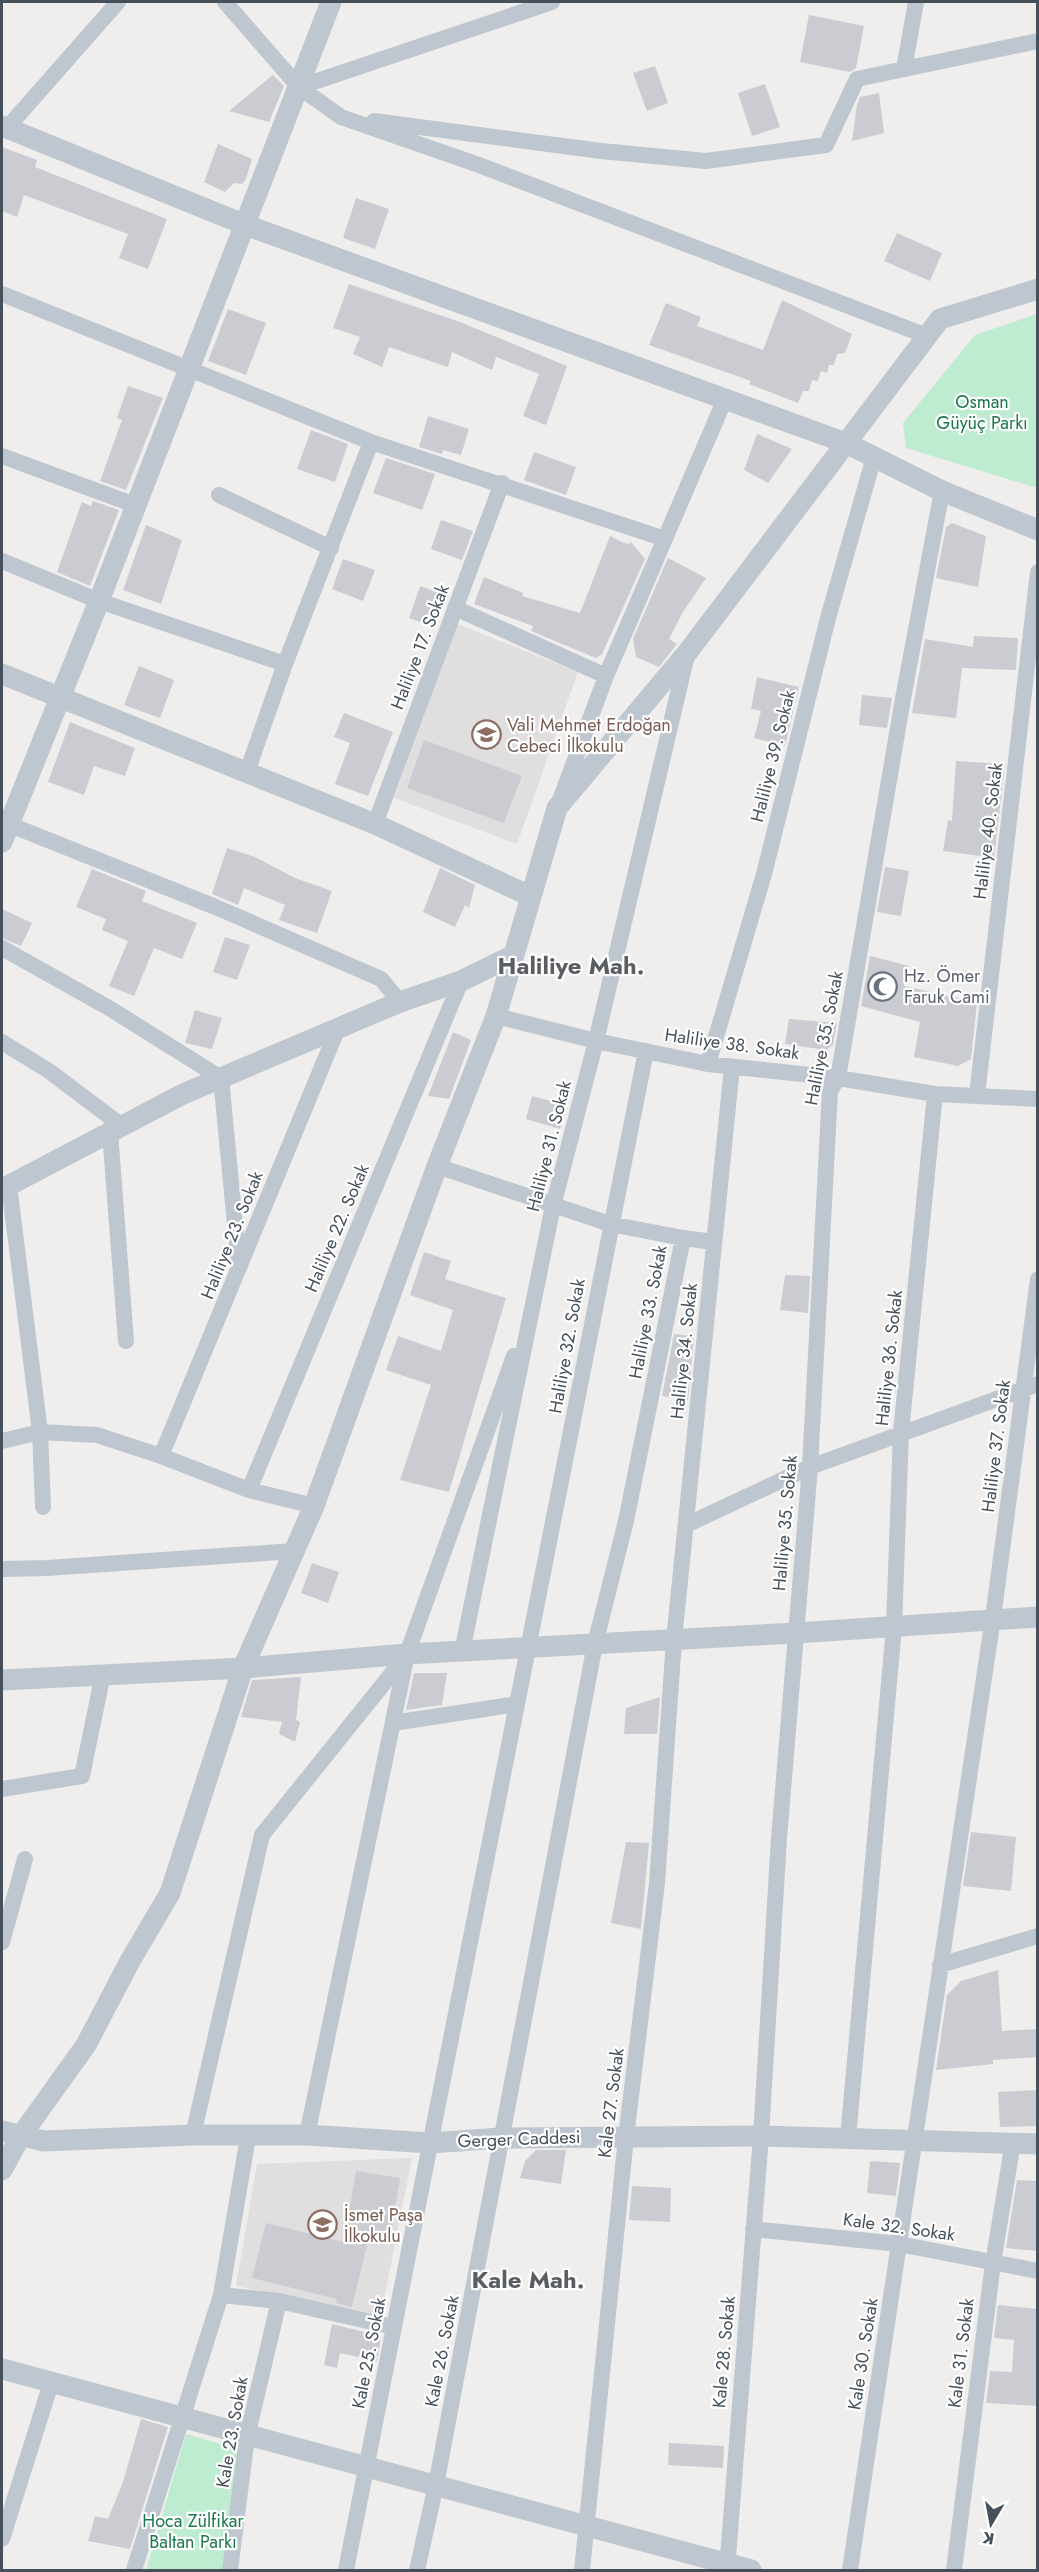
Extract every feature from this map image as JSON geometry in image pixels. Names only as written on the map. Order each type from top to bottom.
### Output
[{"type":"street","points":[[118,2],[4,127],[243,224],[846,444],[942,491],[1038,530]]},
{"type":"street","points":[[225,2],[299,87],[340,117],[479,165],[927,336]]},
{"type":"street","points":[[331,2],[187,368],[99,601],[7,819],[381,978],[400,1002]]},
{"type":"street","points":[[299,87],[552,2]]},
{"type":"street","points":[[903,69],[916,2]]},
{"type":"street","points":[[340,117],[706,161],[826,145],[857,80],[1038,41]]},
{"type":"street","points":[[556,808],[687,653],[940,319],[1038,289]]},
{"type":"street","points":[[2,294],[371,442],[502,483],[665,539]]},
{"type":"street","points":[[2,2170],[11,2134],[86,2045],[130,1960],[170,1893],[243,1668],[314,1506],[436,1166],[496,1016],[556,808],[606,676],[725,399]]},
{"type":"street","points":[[247,772],[285,664],[371,442]]},
{"type":"street","points":[[2,456],[135,505]]},
{"type":"street","name":"Haliliye 39. Sokak","points":[[708,1064],[764,874],[828,618],[874,457]]},
{"type":"street","name":"Haliliye 17. Sokak","points":[[375,824],[502,483]]},
{"type":"street","name":"Haliliye 35. Sokak","points":[[761,2136],[779,1838],[810,1467],[830,1091],[838,1078],[904,693],[942,491]]},
{"type":"street","points":[[219,495],[331,548]]},
{"type":"street","points":[[2,561],[99,601],[285,664]]},
{"type":"street","name":"Haliliye 40. Sokak","points":[[977,1095],[1038,572]]},
{"type":"street","points":[[455,608],[606,676]]},
{"type":"street","name":"Haliliye 31. Sokak","points":[[462,1652],[553,1206],[596,1041],[687,653]]},
{"type":"street","points":[[2,674],[375,824],[530,896]]},
{"type":"street","points":[[2,948],[109,1008],[221,1078]]},
{"type":"street","points":[[43,1508],[39,1432],[5,1187],[183,1094],[400,1002],[461,981],[512,956]]},
{"type":"street","name":"Haliliye 22. Sokak","points":[[249,1490],[461,981]]},
{"type":"street","name":"Haliliye 38. Sokak","points":[[496,1016],[596,1041],[708,1064],[838,1078],[935,1094],[1038,1099]]},
{"type":"street","name":"Haliliye 23. Sokak","points":[[161,1455],[338,1028]]},
{"type":"street","points":[[2,1042],[49,1071],[116,1129],[126,1341]]},
{"type":"street","name":"Haliliye 32. Sokak","points":[[517,1704],[646,1051]]},
{"type":"street","name":"Haliliye 34. Sokak","points":[[674,1640],[732,1067]]},
{"type":"street","points":[[221,1078],[239,1269]]},
{"type":"street","name":"Haliliye 36. Sokak","points":[[848,2138],[894,1627],[901,1432],[935,1094]]},
{"type":"street","name":"Haliliye 33. Sokak","points":[[436,1166],[610,1224],[683,1238],[626,1521],[594,1644],[501,2138]]},
{"type":"street","points":[[683,1238],[714,1242]]},
{"type":"street","name":"Haliliye 37. Sokak","points":[[940,1965],[1030,1386],[1038,1280]]},
{"type":"street","points":[[307,2135],[407,1654],[533,1302]]},
{"type":"street","points":[[686,1525],[810,1467],[1030,1386]]},
{"type":"street","points":[[2,1441],[39,1432],[97,1435],[161,1455],[249,1490],[314,1506]]},
{"type":"street","points":[[2,1569],[294,1551]]},
{"type":"street","points":[[2,1680],[243,1668],[407,1654],[796,1634],[993,1618],[1038,1617]]},
{"type":"street","name":"Kale 27. Sokak","points":[[582,2571],[626,2137],[657,1883],[674,1640]]},
{"type":"street","points":[[193,2135],[262,1835],[407,1654]]},
{"type":"street","points":[[2,1789],[82,1776],[104,1674]]},
{"type":"street","points":[[393,1723],[517,1704]]},
{"type":"street","name":"Kale 25. Sokak","points":[[346,2571],[517,1704]]},
{"type":"street","points":[[2,1942],[25,1859]]},
{"type":"street","points":[[940,1965],[1038,1936]]},
{"type":"street","name":"Kale 30. Sokak","points":[[850,2571],[940,1965]]},
{"type":"street","name":"Gerger Caddesi","points":[[11,2134],[44,2142],[193,2135],[248,2137],[307,2135],[430,2143],[501,2138],[761,2136],[1038,2144]]},
{"type":"street","name":"Kale 28. Sokak","points":[[727,2567],[761,2136]]},
{"type":"street","points":[[134,2571],[221,2295],[248,2137]]},
{"type":"street","name":"Kale 26. Sokak","points":[[417,2571],[436,2485],[501,2138]]},
{"type":"street","name":"Kale 31. Sokak","points":[[954,2571],[993,2263],[1013,2142]]},
{"type":"street","name":"Kale 32. Sokak","points":[[753,2229],[899,2244],[1038,2271]]},
{"type":"street","points":[[221,2295],[279,2301],[394,2326]]},
{"type":"street","name":"Kale 23. Sokak","points":[[230,2571],[247,2437],[279,2301]]},
{"type":"street","points":[[2,2369],[367,2469],[587,2525],[727,2567],[751,2571]]},
{"type":"street","points":[[2,2539],[51,2383]]},
{"type":"shaded area","name":"Vali Mehmet Erdoğan Cebeci İlkokulu","points":[[457,624],[578,672],[517,844],[394,798]]},
{"type":"shaded area","name":"İsmet Paşa İlkokulu","points":[[412,2158],[381,2315],[236,2286],[257,2164]]},
{"type":"green space","name":"Osman Güyüç Parkı","points":[[1037,314],[1037,488],[906,448],[903,423],[975,335]]},
{"type":"green space","name":"Hoca Zülfikar Baltan Parkı","points":[[186,2434],[239,2449],[224,2570],[146,2570]]},
{"type":"building","points":[[809,15],[864,26],[856,68],[850,72],[800,62]]},
{"type":"building","points":[[655,66],[668,103],[647,111],[633,73]]},
{"type":"building","points":[[273,75],[284,86],[269,122],[229,111]]},
{"type":"building","points":[[765,84],[780,127],[752,136],[738,93]]},
{"type":"building","points":[[879,93],[884,133],[852,141],[860,97]]},
{"type":"building","points":[[218,144],[252,159],[246,179],[242,184],[234,183],[225,192],[204,182]]},
{"type":"building","points":[[2,147],[37,160],[35,167],[167,219],[148,269],[119,258],[128,234],[24,195],[17,217],[2,211]]},
{"type":"building","points":[[356,198],[389,209],[375,249],[343,238]]},
{"type":"building","points":[[897,233],[942,253],[930,281],[884,261]]},
{"type":"building","points":[[349,284],[460,322],[567,366],[546,425],[523,416],[539,374],[496,357],[492,370],[452,352],[448,367],[389,347],[382,367],[353,354],[360,337],[333,328]]},
{"type":"building","points":[[782,300],[852,334],[845,353],[837,354],[834,365],[829,365],[827,373],[821,371],[818,381],[812,380],[809,391],[803,391],[798,403],[749,384],[751,381],[649,345],[666,303],[701,317],[697,326],[763,350]]},
{"type":"building","points":[[228,309],[266,323],[246,375],[208,361]]},
{"type":"building","points":[[128,386],[163,398],[126,490],[100,481],[122,420],[117,418]]},
{"type":"building","points":[[428,416],[469,429],[461,455],[443,450],[442,454],[419,447]]},
{"type":"building","points":[[311,430],[348,444],[335,482],[297,469]]},
{"type":"building","points":[[757,434],[792,449],[768,483],[744,470]]},
{"type":"building","points":[[534,452],[576,467],[566,495],[524,480]]},
{"type":"building","points":[[386,458],[435,474],[422,510],[373,493]]},
{"type":"building","points":[[93,501],[119,510],[90,586],[57,572],[82,502],[91,506]]},
{"type":"building","points":[[441,520],[473,531],[462,560],[431,549]]},
{"type":"building","points":[[952,523],[986,536],[978,587],[936,578],[946,527]]},
{"type":"building","points":[[146,525],[182,540],[161,604],[123,590]]},
{"type":"building","points":[[610,536],[624,543],[630,544],[630,541],[645,559],[602,654],[596,658],[531,631],[533,626],[474,604],[484,577],[523,593],[522,596],[580,613]]},
{"type":"building","points":[[668,558],[706,578],[683,612],[669,639],[677,644],[659,667],[636,657],[633,639]]},
{"type":"building","points":[[343,559],[375,570],[363,601],[332,589]]},
{"type":"building","points":[[420,586],[445,595],[434,627],[409,618]]},
{"type":"building","points":[[974,636],[1018,638],[1016,670],[962,668],[956,718],[912,713],[925,639],[973,647]]},
{"type":"building","points":[[139,666],[174,680],[160,718],[124,705]]},
{"type":"building","points":[[757,677],[799,687],[785,746],[754,738],[761,711],[751,709]]},
{"type":"building","points":[[862,695],[892,698],[887,728],[859,725]]},
{"type":"building","points":[[344,713],[393,732],[368,796],[335,784],[350,743],[334,737]]},
{"type":"building","points":[[70,722],[135,748],[125,776],[94,766],[84,795],[48,782]]},
{"type":"building","points":[[424,740],[522,776],[504,823],[407,788]]},
{"type":"building","points":[[956,761],[1005,764],[994,858],[943,851],[948,820],[952,821]]},
{"type":"building","points":[[227,848],[255,857],[295,878],[332,891],[317,933],[279,920],[285,905],[244,888],[238,905],[212,894]]},
{"type":"building","points":[[885,867],[909,871],[901,916],[877,912]]},
{"type":"building","points":[[440,868],[475,885],[469,908],[465,905],[455,927],[423,912]]},
{"type":"building","points":[[92,869],[146,891],[142,901],[197,923],[182,959],[154,948],[134,996],[109,986],[128,941],[102,930],[106,919],[76,907]]},
{"type":"building","points":[[2,909],[32,923],[21,946],[2,938]]},
{"type":"building","points":[[225,937],[250,945],[237,980],[213,972]]},
{"type":"building","points":[[870,956],[909,966],[904,986],[977,1002],[971,1059],[958,1066],[914,1057],[920,1022],[861,1006]]},
{"type":"building","points":[[195,1010],[222,1018],[212,1049],[185,1043]]},
{"type":"building","points":[[789,1019],[837,1023],[833,1045],[826,1050],[785,1044]]},
{"type":"building","points":[[453,1032],[471,1040],[449,1099],[428,1096]]},
{"type":"building","points":[[532,1096],[566,1105],[560,1129],[526,1119]]},
{"type":"building","points":[[424,1252],[451,1261],[445,1279],[506,1298],[449,1492],[400,1480],[431,1385],[386,1370],[398,1336],[441,1351],[453,1310],[410,1295]]},
{"type":"building","points":[[785,1275],[810,1276],[808,1313],[780,1310]]},
{"type":"building","points":[[674,1334],[694,1336],[688,1400],[662,1396]]},
{"type":"building","points":[[312,1563],[339,1572],[328,1603],[301,1593]]},
{"type":"building","points":[[414,1673],[447,1673],[442,1705],[406,1710]]},
{"type":"building","points":[[301,1677],[296,1720],[300,1722],[295,1742],[279,1734],[282,1722],[241,1717],[252,1680]]},
{"type":"building","points":[[660,1697],[657,1734],[624,1734],[626,1708]]},
{"type":"building","points":[[971,1832],[1016,1837],[1011,1891],[963,1886]]},
{"type":"building","points":[[626,1842],[649,1843],[641,1929],[611,1923]]},
{"type":"building","points":[[998,1970],[1002,2031],[1038,2029],[1038,2057],[993,2060],[993,2064],[936,2070],[947,1995],[961,1981]]},
{"type":"building","points":[[1038,2090],[1038,2126],[1000,2127],[998,2092]]},
{"type":"building","points":[[536,2150],[566,2150],[561,2184],[520,2178],[525,2161]]},
{"type":"building","points":[[870,2161],[900,2163],[896,2196],[867,2193]]},
{"type":"building","points":[[356,2171],[400,2178],[390,2241],[369,2237],[352,2307],[336,2303],[337,2299],[252,2278],[266,2223],[344,2242]]},
{"type":"building","points":[[1017,2180],[1038,2181],[1038,2251],[1006,2248]]},
{"type":"building","points":[[632,2186],[671,2188],[670,2222],[629,2220]]},
{"type":"building","points":[[998,2305],[1038,2309],[1038,2406],[986,2403],[990,2371],[1012,2372],[1014,2340],[994,2338]]},
{"type":"building","points":[[332,2324],[381,2336],[377,2361],[340,2353],[337,2368],[324,2365]]},
{"type":"building","points":[[141,2419],[168,2427],[130,2549],[88,2541],[95,2516],[108,2519],[123,2482]]},
{"type":"building","points":[[669,2443],[724,2446],[723,2468],[668,2465]]},
{"type":"place","name":"Vali Mehmet Erdoğan Cebeci İlkokulu","points":[[486,735]]},
{"type":"place","name":"Hz. Ömer Faruk Cami","points":[[883,986]]},
{"type":"place","name":"İsmet Paşa İlkokulu","points":[[323,2225]]},
{"type":"district","name":"Haliliye Mah.","points":[[571,966]]},
{"type":"district","name":"Kale Mah.","points":[[528,2280]]}]
